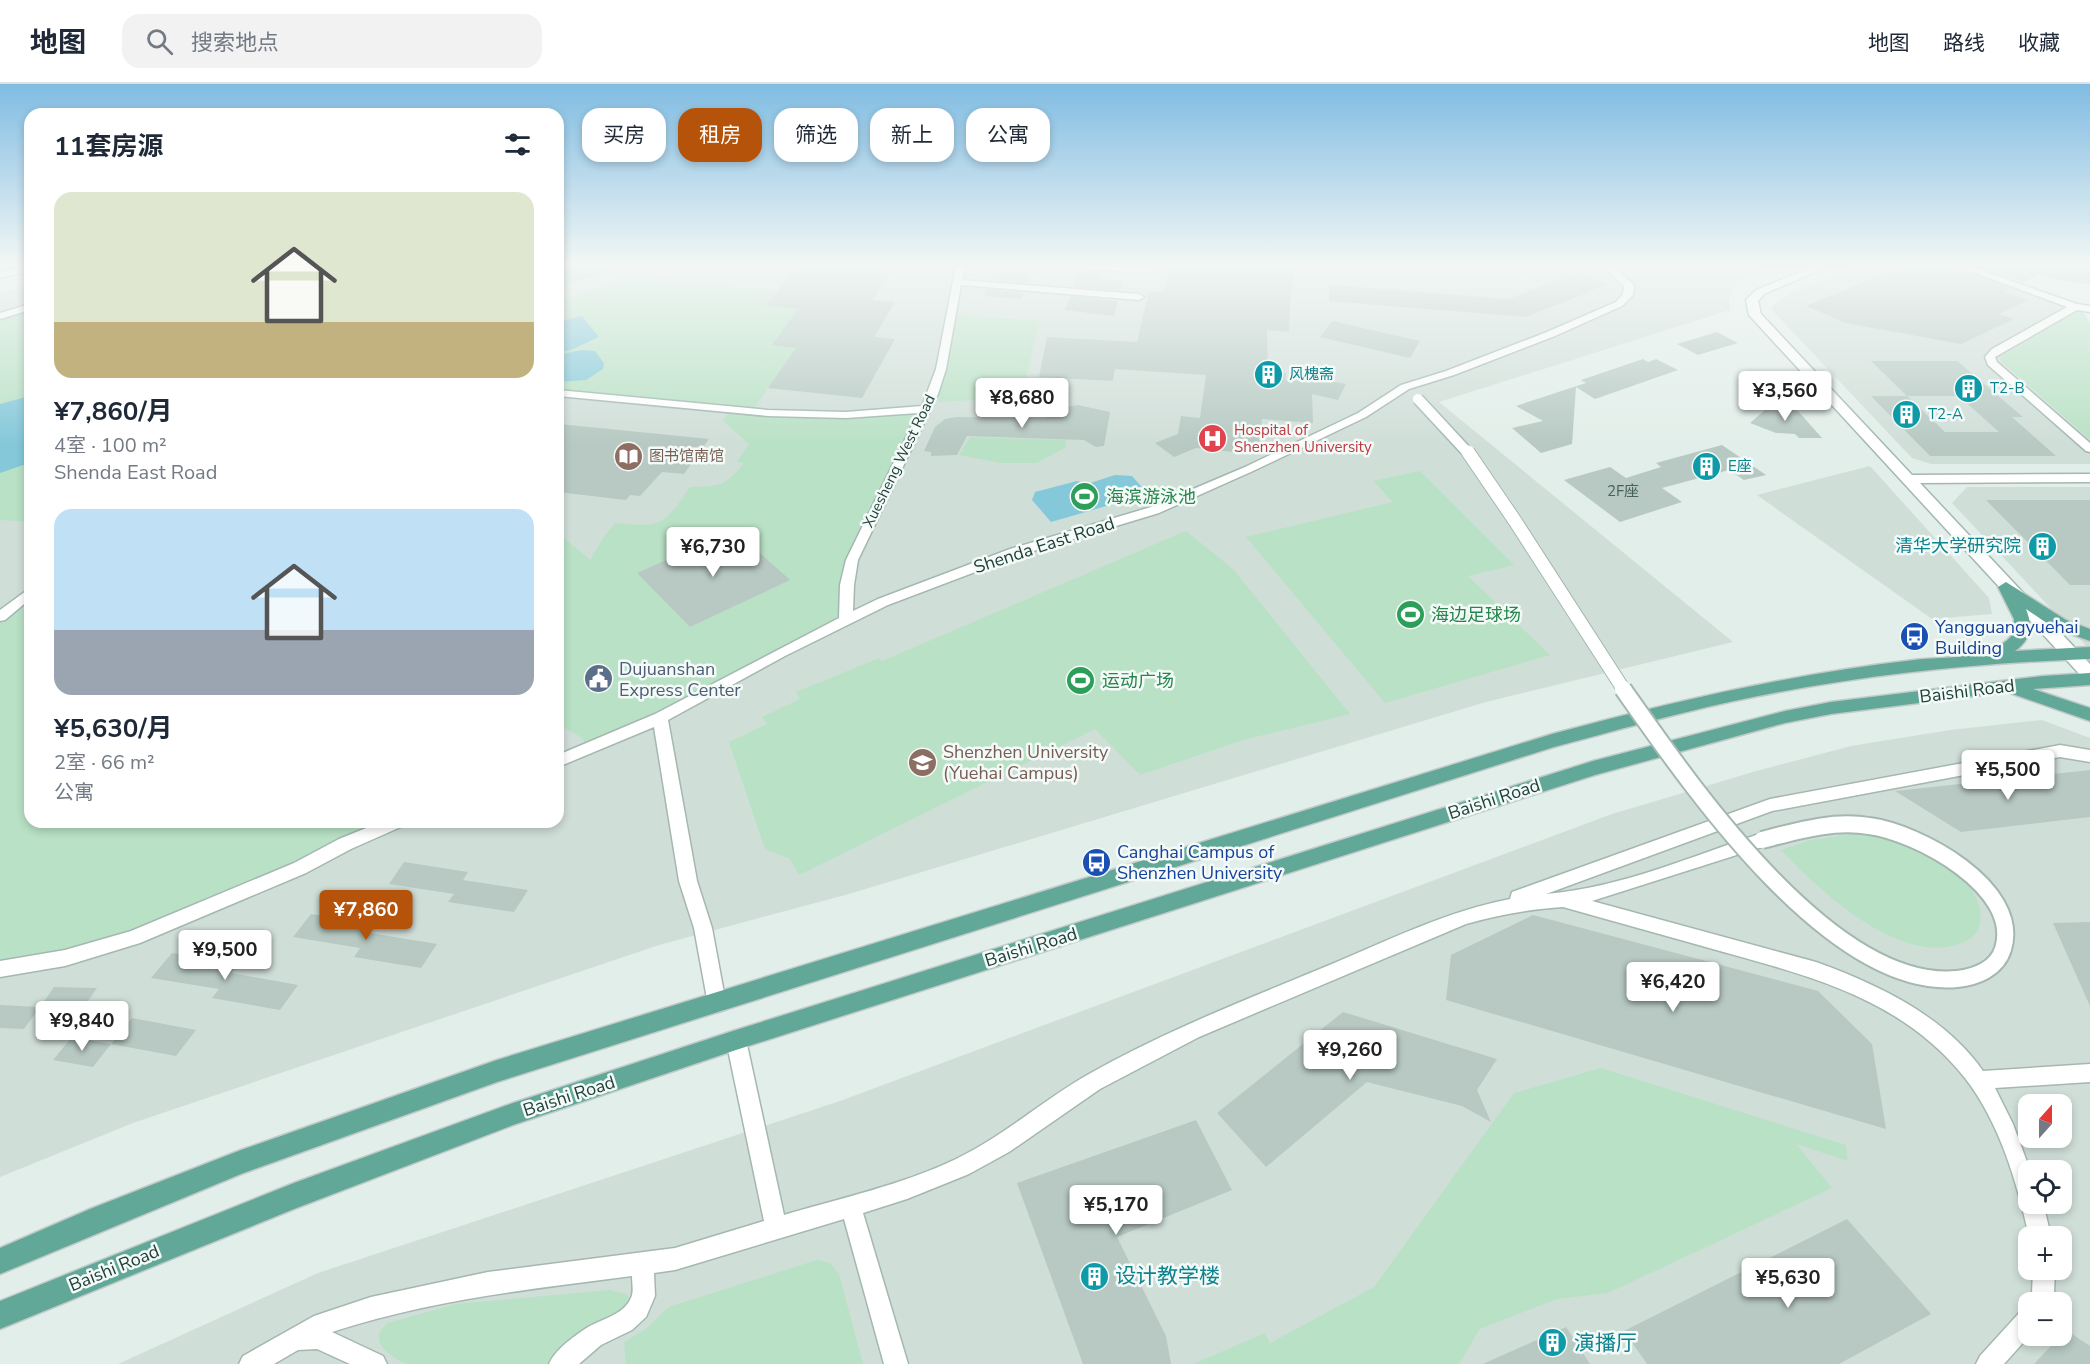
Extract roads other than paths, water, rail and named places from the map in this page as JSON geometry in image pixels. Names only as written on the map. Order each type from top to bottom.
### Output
[{"type":"main road","points":[[2006,587],[2060,624],[2090,635]]},
{"type":"main road","points":[[1982,660],[2016,644],[2022,637],[2022,622],[2018,605],[2006,587]]},
{"type":"main road","name":"Baishi Road","points":[[0,1261],[90,1222],[241,1162],[497,1071],[1562,738],[1683,706],[1750,692],[1884,670],[1982,660],[2090,653]]},
{"type":"main road","name":"Baishi Road","points":[[0,1315],[294,1196],[491,1122],[736,1040],[1649,752],[1808,712],[2090,677]]},
{"type":"main road","points":[[2004,687],[2058,702],[2090,715]]},
{"type":"street","name":"Xuesheng West Road","points":[[846,620],[847,585],[852,560],[927,409],[941,369],[949,326]]},
{"type":"street","name":"Shenda East Road","points":[[564,758],[660,718],[883,602],[1015,552],[1155,510],[1249,469],[1362,415],[1405,387],[1482,361],[1567,326]]},
{"type":"street","points":[[1764,326],[2090,677]]},
{"type":"street","points":[[2042,326],[1996,351],[1990,357],[1992,363],[2090,449]]},
{"type":"street","points":[[1405,387],[1457,439],[1479,466],[1667,754],[1728,829],[1743,845],[1750,854],[1765,870],[1789,894],[1840,938],[1862,953],[1887,966],[1913,974],[1941,979],[1963,978],[1980,974],[1999,959],[2004,948],[2005,935],[1997,908],[1988,894],[1951,859],[1916,840],[1888,830],[1863,825],[1832,825],[1793,832],[1762,840],[1751,844],[1741,847],[1730,850],[1613,889],[1563,900],[1522,902],[1463,917]]},
{"type":"street","points":[[564,394],[768,413],[816,415],[927,409]]},
{"type":"street","points":[[1908,479],[2090,478]]},
{"type":"street","points":[[0,617],[24,597]]},
{"type":"street","points":[[660,718],[688,881],[702,928],[717,1004]]},
{"type":"street","points":[[251,1364],[322,1324],[420,1296],[488,1283],[675,1259],[907,1189],[962,1167],[1002,1145],[1093,1082],[1192,1031],[1463,917],[1770,805],[2060,751],[2090,756]]},
{"type":"street","points":[[0,969],[65,958],[134,938],[300,868],[345,844],[383,828]]},
{"type":"street","points":[[1563,900],[1816,970],[1852,982],[1880,997],[1949,1047],[1979,1080],[2005,1127],[2018,1164]]},
{"type":"street","points":[[736,1040],[776,1228]]},
{"type":"street","points":[[1979,1080],[2090,1073]]},
{"type":"street","points":[[851,1207],[896,1364]]},
{"type":"street","points":[[561,1364],[593,1337],[624,1323],[638,1309],[644,1296],[642,1264]]},
{"type":"street","points":[[1988,1364],[2018,1331]]},
{"type":"street","points":[[295,1341],[318,1337],[375,1364]]},
{"type":"water","points":[[564,326],[590,326],[599,337],[564,351]]},
{"type":"water","points":[[581,350],[595,351],[604,363],[603,369],[586,380],[564,382],[564,354]]},
{"type":"water","points":[[24,398],[24,465],[0,473],[0,404]]},
{"type":"water","name":"海滨游泳池","points":[[1115,475],[1132,476],[1148,494],[1051,522],[1032,500],[1035,492],[1077,481],[1087,484]]},
{"type":"place","name":"风槐斋","points":[[1268,374]]},
{"type":"place","name":"T2-B","points":[[1969,388]]},
{"type":"place","name":"T2-A","points":[[1907,414]]},
{"type":"place","name":"Hospital of Shenzhen University","points":[[1213,439]]},
{"type":"place","name":"图书馆南馆","points":[[628,456]]},
{"type":"place","name":"E座","points":[[1707,466]]},
{"type":"place","name":"海滨游泳池","points":[[1085,497]]},
{"type":"place","name":"清华大学研究院","points":[[2042,546]]},
{"type":"place","name":"海边足球场","points":[[1410,615]]},
{"type":"place","name":"Yangguangyuehai Building","points":[[1914,637]]},
{"type":"place","name":"Dujuanshan Express Center","points":[[598,679]]},
{"type":"place","name":"运动广场","points":[[1081,681]]},
{"type":"place","name":"Shenzhen University (Yuehai Campus)","points":[[922,762]]},
{"type":"place","name":"Canghai Campus of Shenzhen University","points":[[1096,862]]},
{"type":"place","name":"设计教学楼","points":[[1094,1276]]},
{"type":"place","name":"演播厅","points":[[1553,1343]]}]
